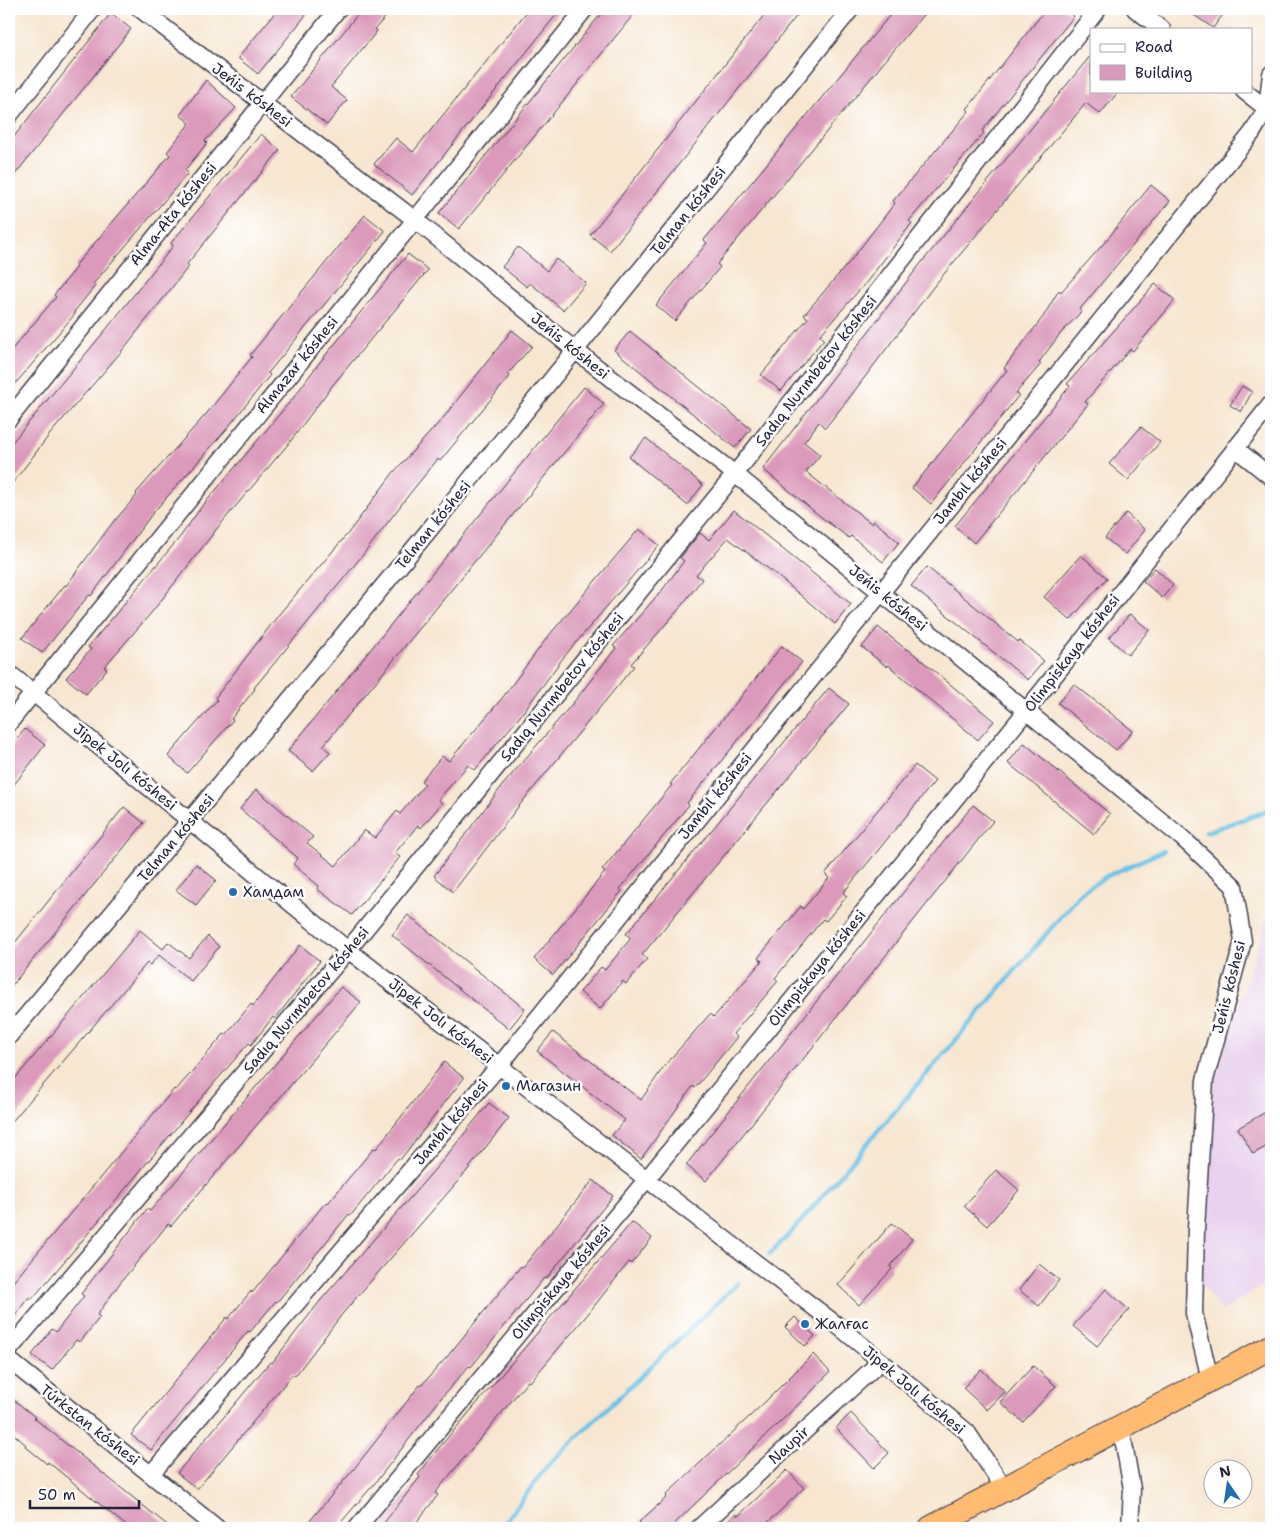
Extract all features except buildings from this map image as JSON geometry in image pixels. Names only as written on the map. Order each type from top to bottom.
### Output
[{"type":"highway","points":[[931,1528],[1271,1347]]},
{"type":"street","points":[[9,116],[92,9]]},
{"type":"street","name":"Jeńis kóshesi","points":[[140,9],[414,219],[576,351],[735,474],[1181,837],[1234,886],[1243,941],[1206,1080],[1196,1229],[1194,1313],[1210,1379]]},
{"type":"street","name":"Alma-Ata kóshesi","points":[[9,419],[338,9]]},
{"type":"street","name":"Almazar kóshesi","points":[[9,722],[585,9]]},
{"type":"street","name":"Telman kóshesi","points":[[9,1036],[190,821],[576,351],[851,9]]},
{"type":"street","name":"Sadıq Nurımbetov kóshesi","points":[[9,1350],[348,950],[735,474],[1098,9]]},
{"type":"street","points":[[1135,9],[1161,28]]},
{"type":"street","points":[[1269,110],[1271,74]]},
{"type":"street","points":[[1245,92],[1269,110]]},
{"type":"street","name":"Jambıl kóshesi","points":[[152,1473],[499,1066],[1269,110]]},
{"type":"street","name":"Olimpiskaya kóshesi","points":[[358,1528],[646,1180],[1027,710],[1271,404]]},
{"type":"street","points":[[1235,448],[1271,477]]},
{"type":"street","name":"Jipek Jolı kóshesi","points":[[9,673],[348,950],[837,1325],[967,1432],[1004,1488]]},
{"type":"street","name":"Túrkstan kóshesi","points":[[9,1360],[152,1473],[217,1528]]},
{"type":"street","name":"Naupir","points":[[699,1528],[880,1362]]},
{"type":"street","points":[[1121,1427],[1132,1489],[1130,1528]]},
{"type":"shaded area","points":[[1271,906],[1271,1281],[1222,1311],[1202,1285],[1212,1089]]},
{"type":"waterway","points":[[1206,832],[1271,810]]},
{"type":"waterway","points":[[769,1254],[790,1234],[1082,892],[1107,876],[1163,851]]},
{"type":"waterway","points":[[501,1528],[548,1465],[738,1283]]},
{"type":"place","name":"Хамдам","points":[[233,892]]},
{"type":"place","name":"Магазин","points":[[506,1086]]},
{"type":"place","name":"Жалғас","points":[[805,1324]]}]
